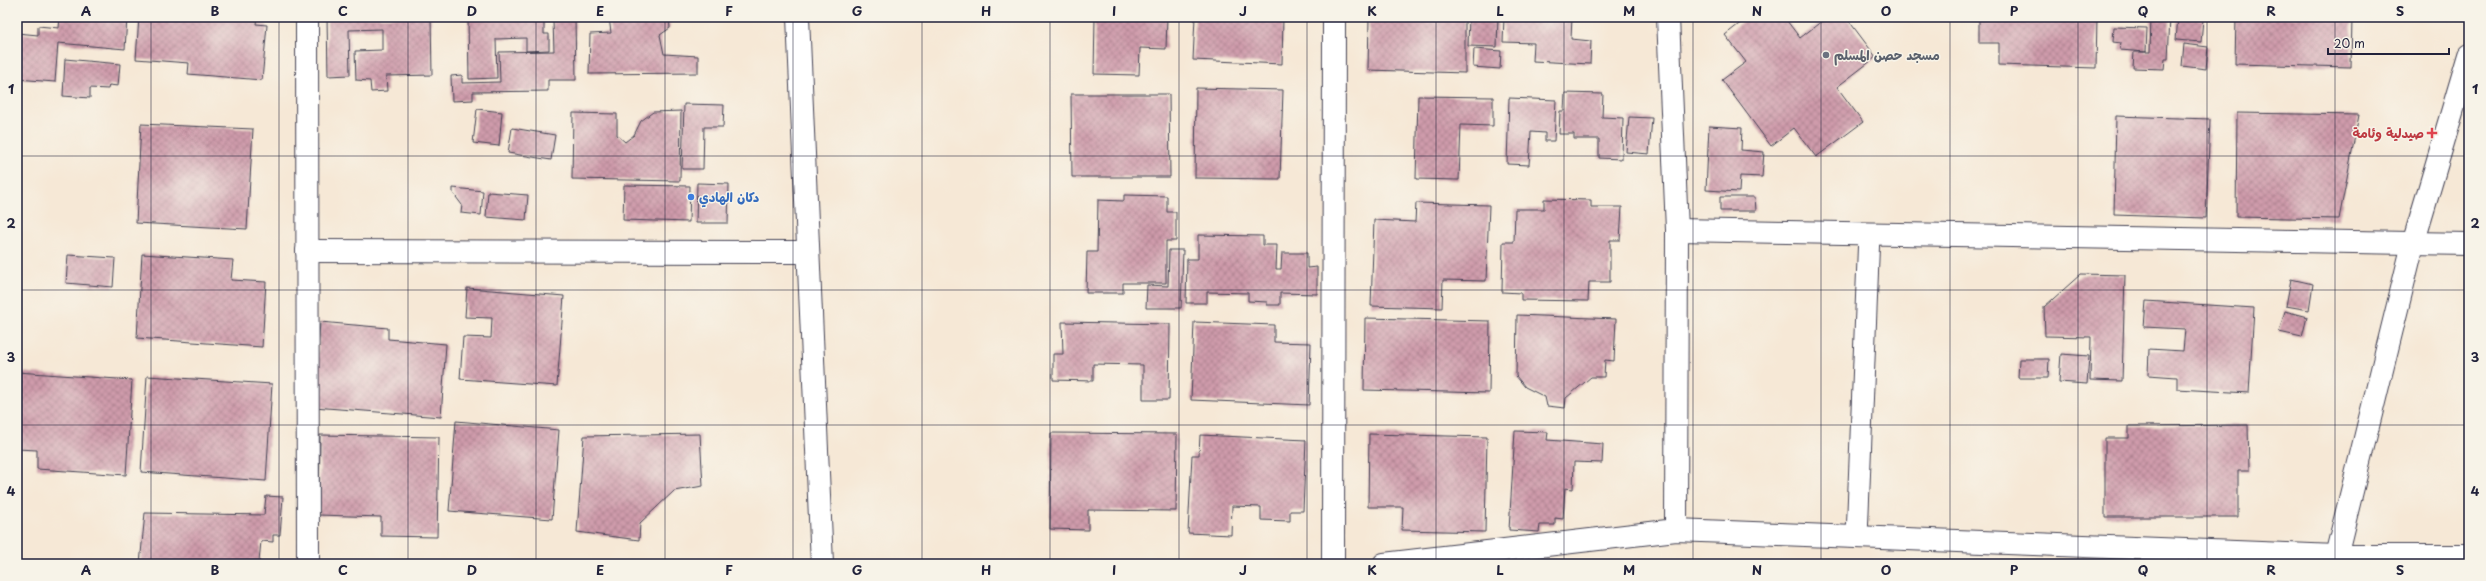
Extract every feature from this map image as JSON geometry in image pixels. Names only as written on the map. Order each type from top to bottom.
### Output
[{"type":"street","points":[[307,17],[308,564]]},
{"type":"street","points":[[798,17],[822,564]]},
{"type":"street","points":[[1333,564],[1334,17]]},
{"type":"street","points":[[1668,17],[1677,230],[1676,530]]},
{"type":"street","points":[[2335,560],[2413,244],[2469,55]]},
{"type":"street","points":[[1677,230],[2469,244]]},
{"type":"street","points":[[307,251],[808,252]]},
{"type":"street","points":[[1384,564],[1676,530],[1857,536],[2335,560],[2469,556]]},
{"type":"lane","points":[[1857,536],[1869,234]]},
{"type":"building","points":[[60,17],[127,17],[125,49],[58,43],[55,82],[17,79],[17,33],[38,35],[38,26],[59,28]]},
{"type":"building","points":[[139,17],[257,17],[256,24],[267,25],[262,80],[188,74],[189,63],[136,59]]},
{"type":"building","points":[[327,17],[431,17],[432,75],[386,76],[387,91],[371,92],[370,81],[356,80],[355,51],[382,50],[382,29],[349,30],[350,75],[328,76]]},
{"type":"building","points":[[468,17],[575,17],[576,80],[548,80],[548,91],[473,92],[473,100],[452,101],[451,76],[462,75],[462,83],[500,82],[499,52],[554,51],[553,21],[544,21],[544,34],[549,34],[549,50],[526,51],[526,38],[496,39],[497,78],[469,79]]},
{"type":"building","points":[[609,17],[669,17],[670,28],[660,35],[664,54],[698,56],[698,73],[589,74],[590,34],[611,33]]},
{"type":"building","points":[[1095,17],[1167,17],[1166,49],[1140,48],[1139,75],[1094,74]]},
{"type":"building","points":[[1195,17],[1283,17],[1282,64],[1193,60]]},
{"type":"building","points":[[1369,17],[1465,17],[1465,73],[1368,70]]},
{"type":"building","points":[[1469,17],[1498,17],[1497,47],[1468,46]]},
{"type":"building","points":[[1504,17],[1572,17],[1571,39],[1591,41],[1590,64],[1533,61],[1534,43],[1503,42]]},
{"type":"building","points":[[1748,17],[1784,17],[1800,38],[1827,17],[1846,17],[1876,57],[1837,87],[1863,122],[1816,157],[1794,128],[1771,146],[1722,80],[1746,62],[1725,35]]},
{"type":"building","points":[[1979,17],[2097,17],[2096,68],[1999,65],[1999,43],[1979,43]]},
{"type":"building","points":[[2151,17],[2170,17],[2168,59],[2165,59],[2164,69],[2133,68],[2134,52],[2150,52]]},
{"type":"building","points":[[2178,17],[2203,19],[2201,42],[2176,40]]},
{"type":"building","points":[[2236,17],[2352,17],[2351,67],[2235,64]]},
{"type":"building","points":[[2114,27],[2147,28],[2146,52],[2120,50],[2121,43],[2113,42]]},
{"type":"building","points":[[2184,44],[2208,47],[2206,69],[2182,66]]},
{"type":"building","points":[[1474,49],[1501,51],[1500,69],[1473,67]]},
{"type":"building","points":[[65,59],[120,64],[118,86],[109,85],[108,89],[90,88],[90,98],[63,96]]},
{"type":"building","points":[[1196,88],[1283,90],[1280,179],[1195,178]]},
{"type":"building","points":[[1565,93],[1603,94],[1602,117],[1623,118],[1622,159],[1599,158],[1599,139],[1574,139],[1574,134],[1559,134],[1560,111],[1564,111]]},
{"type":"building","points":[[1071,94],[1169,94],[1170,177],[1072,177]]},
{"type":"building","points":[[1418,96],[1493,97],[1493,126],[1461,125],[1459,180],[1416,179]]},
{"type":"building","points":[[1509,98],[1556,100],[1554,141],[1545,141],[1545,133],[1531,132],[1529,165],[1507,164]]},
{"type":"building","points":[[684,104],[724,105],[723,127],[704,127],[703,169],[682,169]]},
{"type":"building","points":[[477,109],[502,112],[499,146],[473,143]]},
{"type":"building","points":[[681,111],[680,181],[572,179],[573,113],[617,114],[617,135],[625,142],[634,135],[641,121],[653,112]]},
{"type":"building","points":[[2237,113],[2359,115],[2339,219],[2236,217]]},
{"type":"building","points":[[2116,116],[2210,119],[2206,218],[2114,215]]},
{"type":"building","points":[[1629,117],[1652,118],[1649,154],[1626,152]]},
{"type":"building","points":[[141,124],[253,129],[247,229],[136,223]]},
{"type":"building","points":[[1709,126],[1742,128],[1741,150],[1764,152],[1762,177],[1740,176],[1739,192],[1706,190]]},
{"type":"building","points":[[512,128],[555,135],[551,160],[508,153]]},
{"type":"building","points":[[697,183],[729,184],[728,223],[696,223]]},
{"type":"building","points":[[624,185],[690,186],[689,222],[623,220]]},
{"type":"building","points":[[453,188],[483,191],[481,215],[461,213],[462,205],[453,193]]},
{"type":"building","points":[[488,192],[528,195],[526,220],[486,217]]},
{"type":"building","points":[[1124,195],[1167,196],[1167,212],[1176,212],[1176,241],[1166,241],[1166,283],[1123,283],[1123,293],[1086,293],[1087,252],[1097,252],[1098,200],[1124,201]]},
{"type":"building","points":[[1720,197],[1755,197],[1756,211],[1720,211]]},
{"type":"building","points":[[1544,199],[1591,200],[1591,207],[1622,207],[1620,240],[1610,240],[1610,282],[1589,282],[1588,301],[1521,300],[1521,293],[1502,292],[1503,242],[1514,242],[1515,209],[1544,209]]},
{"type":"building","points":[[1416,203],[1489,205],[1486,281],[1443,280],[1442,308],[1371,306],[1374,220],[1415,222]]},
{"type":"building","points":[[1198,235],[1263,236],[1263,245],[1277,245],[1276,269],[1281,269],[1282,253],[1307,253],[1307,268],[1317,267],[1317,294],[1280,293],[1280,305],[1267,305],[1267,302],[1248,301],[1248,293],[1207,292],[1207,303],[1186,303],[1187,259],[1198,259]]},
{"type":"building","points":[[1169,250],[1183,250],[1181,308],[1146,308],[1147,285],[1168,286]]},
{"type":"building","points":[[142,254],[233,260],[231,280],[266,282],[262,347],[137,338]]},
{"type":"building","points":[[68,255],[115,258],[113,287],[66,283]]},
{"type":"building","points":[[2081,274],[2125,275],[2122,381],[2090,380],[2091,337],[2045,336],[2044,307]]},
{"type":"building","points":[[2291,279],[2313,284],[2309,310],[2286,306]]},
{"type":"building","points":[[467,288],[564,296],[557,386],[460,379],[463,337],[491,338],[492,318],[465,317]]},
{"type":"building","points":[[2146,301],[2254,308],[2249,393],[2177,389],[2177,377],[2148,375],[2149,349],[2183,351],[2185,329],[2144,327]]},
{"type":"building","points":[[2285,311],[2307,317],[2302,337],[2279,332]]},
{"type":"building","points":[[1517,315],[1616,319],[1614,361],[1605,360],[1604,377],[1591,377],[1566,398],[1565,408],[1547,406],[1545,397],[1525,387],[1516,376]]},
{"type":"building","points":[[1365,318],[1490,321],[1489,393],[1364,390]]},
{"type":"building","points":[[320,322],[388,328],[388,339],[446,344],[441,417],[314,407]]},
{"type":"building","points":[[1062,322],[1170,324],[1169,400],[1143,400],[1143,365],[1093,364],[1093,381],[1053,380],[1053,354],[1063,354]]},
{"type":"building","points":[[1194,322],[1274,325],[1274,342],[1311,343],[1309,405],[1191,400]]},
{"type":"building","points":[[2061,354],[2089,356],[2087,384],[2059,382]]},
{"type":"building","points":[[2019,359],[2049,359],[2048,378],[2018,378]]},
{"type":"building","points":[[17,372],[132,380],[126,475],[37,469],[37,450],[17,449]]},
{"type":"building","points":[[147,376],[272,384],[266,481],[141,472]]},
{"type":"building","points":[[456,421],[559,430],[552,519],[449,511]]},
{"type":"building","points":[[2248,425],[2249,471],[2238,471],[2238,517],[2105,517],[2105,438],[2129,438],[2129,426]]},
{"type":"building","points":[[1515,431],[1548,432],[1547,440],[1603,444],[1602,463],[1574,462],[1573,489],[1565,488],[1563,519],[1555,518],[1555,525],[1540,525],[1539,532],[1509,530]]},
{"type":"building","points":[[1051,433],[1177,434],[1176,511],[1088,510],[1088,530],[1050,529]]},
{"type":"building","points":[[700,434],[703,486],[674,491],[640,523],[639,540],[577,532],[584,436]]},
{"type":"building","points":[[1369,434],[1487,437],[1485,532],[1402,530],[1403,507],[1368,507]]},
{"type":"building","points":[[320,435],[439,437],[437,537],[381,536],[381,517],[319,515]]},
{"type":"building","points":[[1200,435],[1306,440],[1303,511],[1290,511],[1290,521],[1261,520],[1261,507],[1232,506],[1231,535],[1188,533],[1192,455],[1199,455]]},
{"type":"building","points":[[266,496],[283,497],[280,535],[273,535],[273,542],[261,541],[259,562],[267,564],[140,564],[145,513],[264,515]]},
{"type":"building","points":[[17,504],[19,505],[18,517],[17,517]]},
{"type":"place","name":"مسجد حصن المسلم","points":[[1826,55]]},
{"type":"place","name":"صيدلية وئامة","points":[[2432,133]]},
{"type":"place","name":"دكان الهادي","points":[[691,197]]}]
